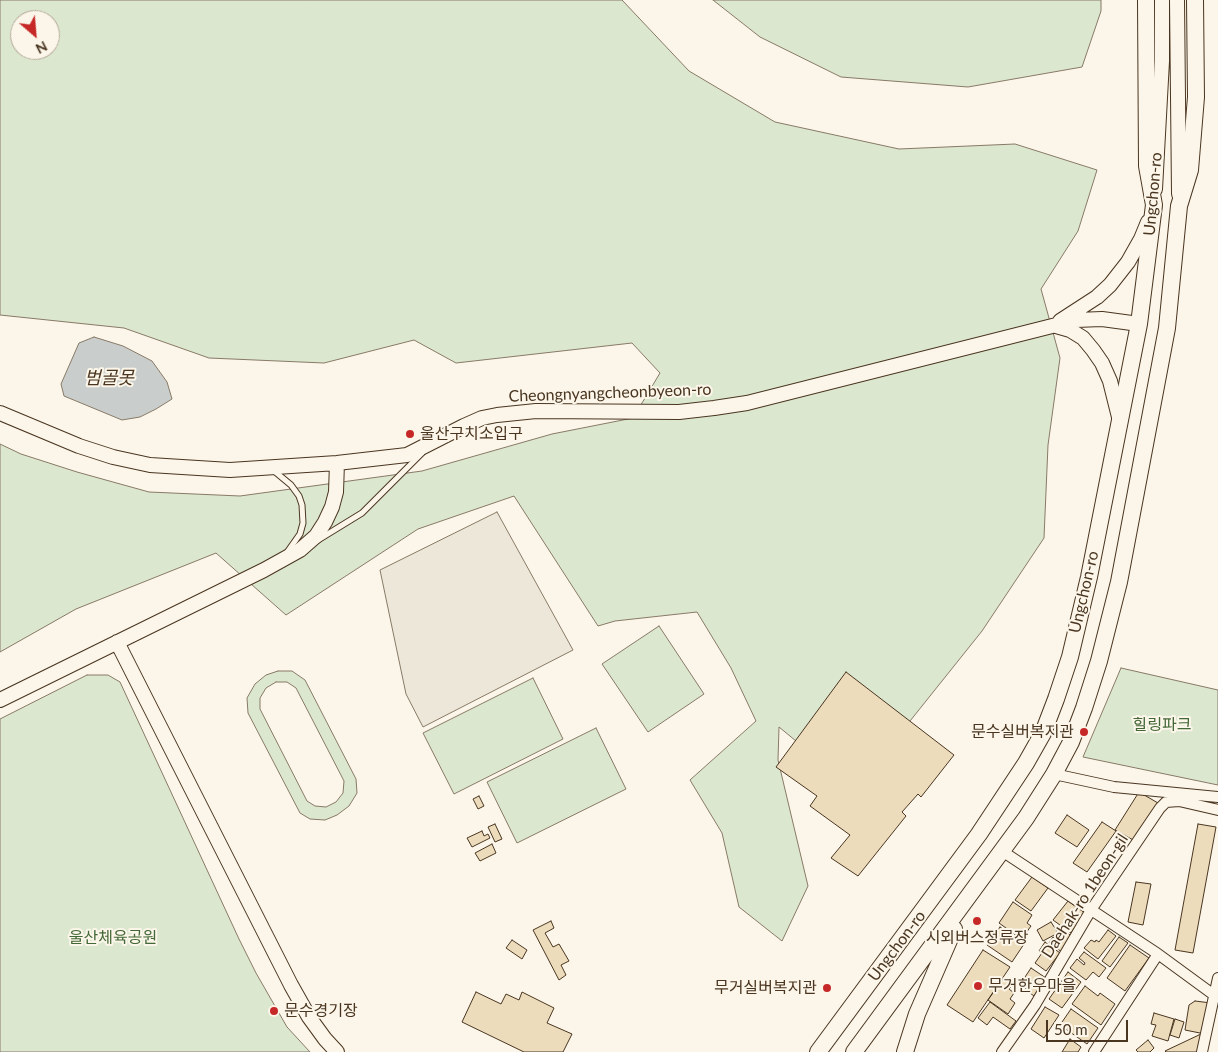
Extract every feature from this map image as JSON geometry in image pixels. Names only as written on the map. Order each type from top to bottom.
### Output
[{"type":"main road","points":[[1052,326],[1097,297],[1110,285],[1128,262],[1141,239],[1154,205],[1147,166],[1146,0]]},
{"type":"main road","name":"Ungchon-ro","points":[[818,1052],[979,834],[1026,763],[1043,733],[1070,657],[1089,576],[1139,324],[1154,205],[1162,62],[1162,0]]},
{"type":"main road","name":"Ungchon-ro","points":[[854,1052],[1036,803],[1071,742],[1099,661],[1119,582],[1167,328],[1179,206],[1177,0]]},
{"type":"main road","points":[[1179,206],[1190,170],[1196,97],[1195,0]]},
{"type":"main road","name":"Cheongnyangcheonbyeon-ro","points":[[0,412],[79,446],[113,457],[150,465],[230,470],[337,463],[407,455],[482,418],[536,411],[679,412],[747,403],[1076,320],[1102,319],[1139,324]]},
{"type":"main road","points":[[1139,324],[1167,328]]},
{"type":"main road","points":[[1052,326],[1070,330],[1083,338],[1102,362],[1110,381],[1120,422]]},
{"type":"main road","points":[[0,700],[264,570],[300,550],[316,536],[332,507],[336,492],[337,463]]},
{"type":"main road","points":[[117,642],[291,985],[309,1017],[337,1052]]},
{"type":"main road","points":[[908,1047],[935,972],[967,898]]},
{"type":"main road","points":[[808,1052],[844,1016]]},
{"type":"street","points":[[1054,774],[1114,787],[1218,797]]},
{"type":"street","name":"Daehak-ro 1beon-gil","points":[[1002,1052],[1035,1005],[1091,910],[1160,808],[1166,802],[1179,801],[1218,810]]},
{"type":"street","points":[[1002,851],[1158,954],[1214,995]]},
{"type":"street","points":[[1094,1052],[1158,954]]},
{"type":"street","points":[[1202,1052],[1218,978]]},
{"type":"lane","points":[[300,550],[340,528],[362,513],[434,442]]},
{"type":"lane","points":[[264,570],[294,544],[300,534],[303,523],[299,496],[283,476],[268,468]]},
{"type":"green space","points":[[0,0],[622,0],[689,71],[775,122],[899,149],[1015,144],[1097,170],[1078,231],[1041,289],[1060,358],[1048,445],[1044,538],[982,631],[886,751],[842,779],[779,727],[778,760],[808,886],[782,941],[739,907],[722,833],[690,780],[756,721],[731,668],[697,612],[615,621],[598,626],[514,496],[418,529],[286,615],[216,553],[76,609],[0,652],[0,444],[21,454],[149,492],[240,496],[422,471],[552,434],[633,418],[660,373],[632,343],[456,363],[414,340],[324,363],[209,358],[124,328],[0,315]]},
{"type":"green space","points":[[713,0],[1101,0],[1101,11],[1082,67],[968,87],[841,77],[760,37]]},
{"type":"green space","points":[[659,626],[704,694],[648,732],[602,664]]},
{"type":"green space","name":"힐링파크","points":[[1121,668],[1218,690],[1218,785],[1083,757]]},
{"type":"green space","points":[[278,671],[292,671],[305,680],[356,779],[357,793],[349,806],[337,815],[325,820],[310,819],[300,813],[248,713],[247,698],[255,684],[266,675]],"holes":[[[276,682],[287,682],[296,688],[344,781],[343,793],[336,802],[326,807],[315,806],[307,801],[260,709],[260,698],[266,688]]]},
{"type":"green space","name":"울산체육공원","points":[[87,675],[108,675],[120,682],[256,973],[287,1027],[310,1052],[0,1052],[0,719]]},
{"type":"green space","points":[[533,678],[563,739],[454,794],[423,733]]},
{"type":"green space","points":[[596,728],[626,789],[517,843],[487,782]]},
{"type":"shaded area","points":[[497,512],[573,650],[423,727],[406,694],[380,570]]},
{"type":"water","name":"범골못","points":[[94,337],[123,346],[152,361],[167,382],[172,399],[140,417],[122,420],[64,396],[61,384],[79,343]]},
{"type":"building","points":[[846,672],[954,755],[921,797],[918,794],[902,812],[906,816],[858,876],[831,858],[850,835],[810,806],[817,796],[776,767]]},
{"type":"building","points":[[1139,792],[1158,803],[1135,841],[1115,830]]},
{"type":"building","points":[[479,796],[484,806],[478,809],[473,799]]},
{"type":"building","points":[[1067,815],[1089,830],[1077,847],[1055,833]]},
{"type":"building","points":[[1102,822],[1116,831],[1087,872],[1073,863]]},
{"type":"building","points":[[495,824],[502,839],[495,842],[488,827]]},
{"type":"building","points":[[1198,824],[1216,827],[1193,953],[1175,950]]},
{"type":"building","points":[[482,831],[484,836],[488,834],[490,838],[472,847],[467,838]]},
{"type":"building","points":[[492,844],[496,853],[480,861],[475,853]]},
{"type":"building","points":[[1032,877],[1048,888],[1031,911],[1015,900]]},
{"type":"building","points":[[1136,882],[1151,884],[1143,925],[1128,922]]},
{"type":"building","points":[[1068,901],[1085,913],[1071,933],[1053,920]]},
{"type":"building","points":[[1013,902],[1032,915],[1027,923],[1031,926],[1026,933],[1028,935],[1024,941],[999,923]]},
{"type":"building","points":[[551,921],[554,928],[545,933],[553,947],[559,944],[569,961],[561,965],[566,975],[559,980],[533,930]]},
{"type":"building","points":[[1051,922],[1058,933],[1043,941],[1037,930]]},
{"type":"building","points":[[1000,927],[1024,944],[1012,962],[987,945]]},
{"type":"building","points":[[1108,930],[1116,936],[1098,959],[1084,948],[1091,940],[1099,942]]},
{"type":"building","points":[[1064,931],[1072,936],[1062,952],[1049,943],[1053,937],[1058,940]]},
{"type":"building","points":[[1119,937],[1128,943],[1110,967],[1102,961]]},
{"type":"building","points":[[512,940],[527,950],[522,959],[506,948]]},
{"type":"building","points":[[1045,942],[1060,953],[1046,971],[1035,963],[1042,953],[1039,951]]},
{"type":"building","points":[[1130,945],[1149,958],[1125,991],[1107,978]]},
{"type":"building","name":"무거한우마을","points":[[983,950],[1010,967],[973,1022],[947,1005]]},
{"type":"building","points":[[1084,952],[1106,968],[1099,977],[1093,972],[1086,980],[1070,968],[1077,959],[1084,965],[1085,963],[1079,958]]},
{"type":"building","points":[[1031,968],[1046,978],[1034,996],[1026,990],[1025,977]]},
{"type":"building","points":[[1068,972],[1081,982],[1062,1008],[1049,999]]},
{"type":"building","points":[[1003,979],[1012,985],[1009,989],[1014,993],[1010,999],[1015,1003],[1008,1014],[988,1000]]},
{"type":"building","points":[[1085,986],[1098,996],[1100,993],[1115,1004],[1101,1025],[1072,1004]]},
{"type":"building","points":[[476,992],[501,1004],[506,994],[519,1000],[522,992],[554,1008],[547,1023],[572,1034],[563,1052],[524,1052],[462,1022]]},
{"type":"building","points":[[1195,1001],[1211,1003],[1205,1034],[1185,1030],[1189,1005]]},
{"type":"building","points":[[990,1002],[1016,1021],[1010,1029],[993,1017],[987,1025],[978,1018]]},
{"type":"building","points":[[1045,1007],[1059,1015],[1044,1038],[1031,1029]]},
{"type":"building","points":[[1071,1009],[1098,1028],[1087,1044],[1060,1025]]},
{"type":"building","points":[[1154,1013],[1174,1019],[1168,1041],[1152,1036],[1156,1025],[1151,1024]]},
{"type":"building","points":[[1175,1019],[1184,1022],[1179,1038],[1170,1035]]},
{"type":"building","points":[[1201,1034],[1199,1052],[1165,1051]]},
{"type":"building","points":[[1070,1039],[1081,1047],[1078,1052],[1062,1052]]},
{"type":"building","points":[[1148,1040],[1154,1048],[1150,1052],[1138,1052],[1136,1050]]},
{"type":"place","name":"울산구치소입구","points":[[410,434]]},
{"type":"place","name":"문수실버복지관","points":[[1084,732]]},
{"type":"place","name":"시외버스정류장","points":[[977,921]]},
{"type":"place","name":"무거한우마을","points":[[978,986]]},
{"type":"place","name":"무거실버복지관","points":[[827,988]]},
{"type":"place","name":"문수경기장","points":[[274,1011]]}]
